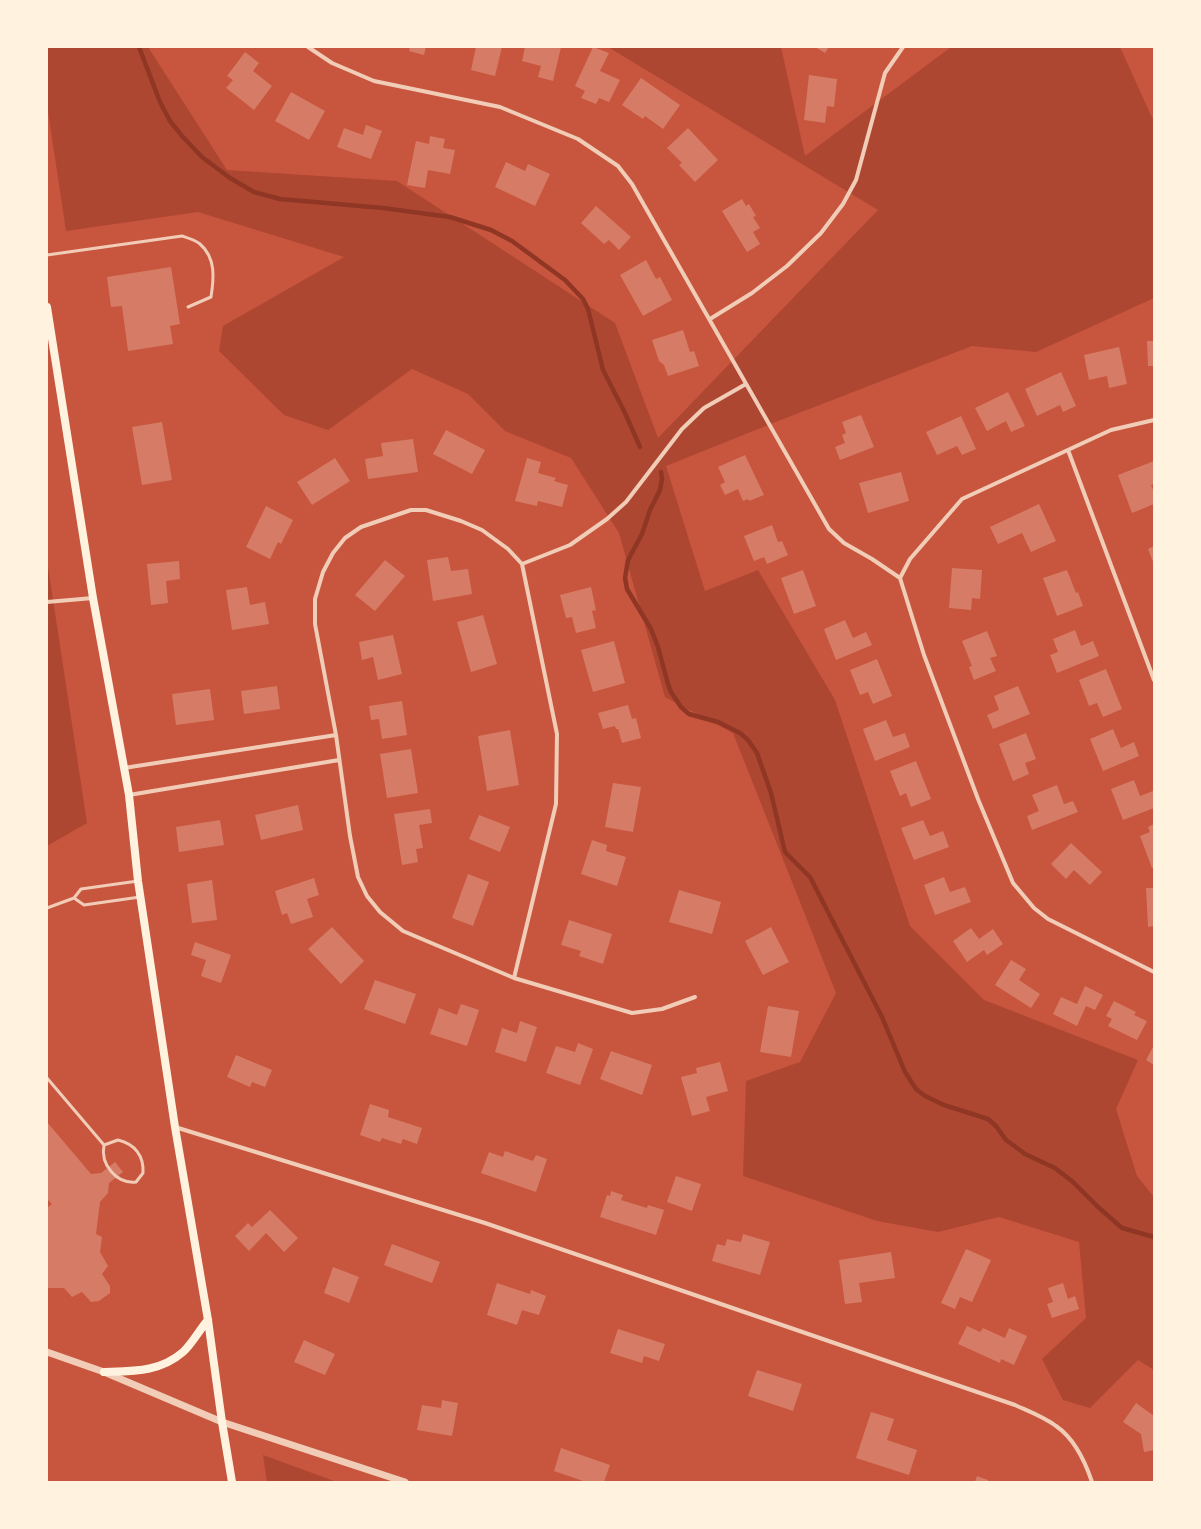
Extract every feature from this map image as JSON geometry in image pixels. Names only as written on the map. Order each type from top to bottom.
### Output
[{"type":"main road","points":[[47,308],[93,598],[129,795],[140,897],[175,1127],[208,1320],[232,1482]]},
{"type":"main road","points":[[104,1372],[141,1371],[164,1365],[184,1351],[208,1320]]},
{"type":"street","points":[[308,47],[332,63],[374,81],[500,107],[578,139],[618,166],[632,184],[829,529],[844,543],[872,559],[900,578],[924,655],[978,799],[1013,884],[1034,908],[1048,919],[1154,972]]},
{"type":"street","points":[[710,319],[752,293],[787,266],[821,232],[843,204],[856,180],[885,72],[903,47]]},
{"type":"street","points":[[522,564],[570,545],[607,519],[626,502],[682,429],[704,408],[746,384]]},
{"type":"street","points":[[900,578],[910,558],[962,499],[1111,430],[1154,420]]},
{"type":"street","points":[[1068,450],[1154,680]]},
{"type":"street","points":[[514,978],[556,804],[557,734],[522,564],[508,549],[482,530],[461,521],[426,510],[411,510],[362,527],[345,538],[333,552],[323,572],[315,598],[315,624],[336,735],[350,836],[358,877],[367,896],[380,912],[403,931],[514,978],[632,1013],[662,1009],[695,997]]},
{"type":"street","points":[[47,602],[93,598]]},
{"type":"street","points":[[124,768],[336,735]]},
{"type":"street","points":[[129,795],[339,760]]},
{"type":"street","points":[[175,1127],[485,1223],[1015,1405],[1056,1426],[1076,1446],[1088,1470],[1092,1482]]},
{"type":"street","points":[[47,1352],[104,1372],[222,1422],[405,1482]]},
{"type":"lane","points":[[47,255],[182,236],[200,244],[212,261],[214,283],[211,297],[188,307]]},
{"type":"lane","points":[[47,908],[74,898],[81,889],[138,880]]},
{"type":"lane","points":[[74,898],[84,905],[140,897]]},
{"type":"lane","points":[[47,1078],[104,1145],[103,1152],[109,1169],[115,1176],[123,1181],[136,1182],[143,1173],[144,1164],[134,1147],[126,1142],[118,1140],[104,1145]]},
{"type":"shaded area","points":[[47,47],[148,47],[227,170],[397,181],[615,323],[658,438],[878,210],[608,47],[781,47],[805,156],[951,47],[1120,47],[1154,122],[1154,298],[1036,352],[972,346],[666,466],[705,591],[758,570],[835,700],[910,926],[984,1000],[1138,1060],[1116,1109],[1137,1176],[1154,1197],[1154,1370],[1138,1360],[1090,1408],[1063,1400],[1042,1359],[1086,1318],[1079,1242],[999,1217],[938,1232],[877,1221],[743,1176],[746,1081],[800,1062],[836,993],[733,733],[665,697],[619,533],[571,458],[505,431],[468,394],[412,369],[328,430],[284,415],[219,351],[223,326],[344,257],[198,212],[66,231],[47,105]]},
{"type":"shaded area","points":[[47,560],[87,823],[47,846]]},
{"type":"shaded area","points":[[263,1455],[337,1482],[267,1482]]},
{"type":"building","points":[[410,47],[426,47],[424,55],[409,51]]},
{"type":"building","points":[[476,47],[502,47],[495,76],[471,70]]},
{"type":"building","points":[[525,47],[561,47],[553,81],[538,77],[541,66],[522,61]]},
{"type":"building","points":[[593,47],[609,53],[600,71],[620,80],[609,102],[599,98],[596,104],[581,98],[585,91],[575,86]]},
{"type":"building","points":[[815,47],[829,47],[825,53]]},
{"type":"building","points":[[245,52],[259,63],[253,71],[272,86],[254,110],[226,88],[233,80],[227,76]]},
{"type":"building","points":[[809,75],[837,79],[834,107],[827,106],[825,123],[804,120]]},
{"type":"building","points":[[641,78],[680,105],[663,129],[645,116],[643,119],[622,105]]},
{"type":"building","points":[[291,92],[325,111],[309,140],[275,121]]},
{"type":"building","points":[[366,125],[382,131],[371,159],[337,147],[344,128],[363,135]]},
{"type":"building","points":[[688,128],[718,160],[695,182],[679,165],[682,163],[667,148]]},
{"type":"building","points":[[430,136],[445,139],[443,148],[455,150],[450,174],[428,170],[425,188],[407,185],[416,141],[429,144]]},
{"type":"building","points":[[506,162],[525,171],[528,164],[550,174],[535,206],[495,187]]},
{"type":"building","points":[[742,199],[746,206],[749,204],[756,216],[753,217],[760,228],[753,232],[760,244],[747,252],[722,211]]},
{"type":"building","points":[[596,206],[631,237],[619,250],[609,240],[604,244],[581,223]]},
{"type":"building","points":[[646,260],[656,279],[660,277],[672,300],[643,316],[620,275]]},
{"type":"building","points":[[171,267],[180,324],[170,326],[173,344],[128,351],[122,306],[111,307],[107,277]]},
{"type":"building","points":[[683,330],[690,352],[694,351],[699,366],[668,376],[664,365],[659,361],[652,340]]},
{"type":"building","points":[[1147,341],[1154,341],[1154,366],[1148,366]]},
{"type":"building","points":[[1119,347],[1127,384],[1109,388],[1107,376],[1089,380],[1084,355]]},
{"type":"building","points":[[1061,372],[1076,406],[1063,412],[1060,405],[1037,416],[1025,389]]},
{"type":"building","points":[[1008,392],[1025,426],[1011,432],[1006,421],[987,431],[975,408]]},
{"type":"building","points":[[861,415],[874,447],[840,460],[835,447],[845,443],[842,435],[846,433],[842,422]]},
{"type":"building","points":[[961,416],[976,449],[962,455],[957,446],[937,455],[926,432]]},
{"type":"building","points":[[162,422],[172,480],[142,485],[132,427]]},
{"type":"building","points":[[446,430],[485,450],[472,474],[433,454]]},
{"type":"building","points":[[413,439],[418,472],[368,479],[365,459],[383,456],[381,443]]},
{"type":"building","points":[[745,455],[764,495],[749,501],[748,499],[743,501],[738,489],[725,495],[720,485],[725,482],[718,467]]},
{"type":"building","points":[[335,458],[350,481],[312,505],[297,482]]},
{"type":"building","points":[[527,458],[541,462],[538,473],[556,478],[554,481],[568,485],[562,507],[538,501],[537,506],[515,501]]},
{"type":"building","points":[[1154,461],[1154,484],[1151,485],[1154,492],[1154,504],[1132,513],[1118,475]]},
{"type":"building","points":[[901,472],[909,501],[868,513],[859,483]]},
{"type":"building","points":[[1039,504],[1056,541],[1031,552],[1022,533],[998,544],[990,527]]},
{"type":"building","points":[[266,506],[293,520],[281,544],[278,542],[270,559],[246,547]]},
{"type":"building","points":[[772,525],[778,542],[782,541],[788,555],[767,564],[764,557],[754,561],[744,536]]},
{"type":"building","points":[[1154,546],[1154,564],[1148,549]]},
{"type":"building","points":[[448,557],[451,571],[468,569],[472,594],[433,601],[427,560]]},
{"type":"building","points":[[385,560],[405,576],[375,611],[355,595]]},
{"type":"building","points":[[179,561],[180,579],[166,581],[168,603],[151,605],[147,564]]},
{"type":"building","points":[[952,568],[982,570],[980,599],[972,598],[971,610],[949,608]]},
{"type":"building","points":[[803,570],[816,606],[794,614],[781,578]]},
{"type":"building","points":[[1067,570],[1083,606],[1057,616],[1043,578]]},
{"type":"building","points":[[247,587],[250,605],[265,602],[269,624],[232,630],[226,590]]},
{"type":"building","points":[[591,587],[596,610],[592,611],[596,628],[576,633],[572,617],[566,618],[560,595]]},
{"type":"building","points":[[483,615],[497,664],[471,672],[457,622]]},
{"type":"building","points":[[845,620],[853,638],[866,632],[872,645],[836,660],[824,629]]},
{"type":"building","points":[[1075,630],[1081,646],[1093,641],[1099,656],[1057,673],[1050,655],[1058,652],[1053,639]]},
{"type":"building","points":[[987,631],[997,656],[990,658],[996,671],[974,680],[969,667],[972,666],[962,641]]},
{"type":"building","points":[[393,635],[402,674],[378,680],[373,657],[362,660],[359,642]]},
{"type":"building","points":[[614,641],[625,683],[593,692],[581,650]]},
{"type":"building","points":[[877,659],[892,696],[873,704],[868,692],[860,695],[850,670]]},
{"type":"building","points":[[1106,669],[1122,709],[1103,717],[1097,703],[1089,706],[1079,680]]},
{"type":"building","points":[[277,686],[280,709],[244,714],[241,691]]},
{"type":"building","points":[[1018,686],[1030,714],[993,729],[987,715],[999,710],[994,696]]},
{"type":"building","points":[[210,689],[214,720],[176,725],[172,694]]},
{"type":"building","points":[[402,701],[407,735],[382,739],[379,719],[371,720],[369,706]]},
{"type":"building","points":[[628,705],[632,719],[636,718],[641,738],[622,743],[618,729],[616,729],[615,726],[603,729],[598,713]]},
{"type":"building","points":[[886,720],[893,737],[905,733],[910,747],[875,761],[863,729]]},
{"type":"building","points":[[1113,729],[1121,748],[1134,742],[1139,756],[1103,771],[1090,739]]},
{"type":"building","points":[[510,730],[519,785],[487,791],[478,736]]},
{"type":"building","points":[[1026,733],[1036,759],[1025,763],[1029,774],[1013,781],[999,744]]},
{"type":"building","points":[[411,749],[418,793],[387,798],[380,754]]},
{"type":"building","points":[[916,761],[931,799],[911,807],[906,793],[900,796],[890,771]]},
{"type":"building","points":[[1134,780],[1140,796],[1153,791],[1154,808],[1123,820],[1111,789]]},
{"type":"building","points":[[613,783],[641,787],[633,832],[605,827]]},
{"type":"building","points":[[1057,785],[1064,804],[1073,801],[1078,812],[1032,830],[1027,816],[1039,811],[1032,795]]},
{"type":"building","points":[[298,805],[303,830],[261,840],[255,815]]},
{"type":"building","points":[[430,809],[432,823],[419,825],[423,848],[416,849],[418,862],[402,865],[394,814]]},
{"type":"building","points":[[479,815],[510,827],[500,852],[469,839]]},
{"type":"building","points":[[220,820],[224,845],[179,852],[176,827]]},
{"type":"building","points":[[923,820],[930,836],[943,831],[949,847],[914,860],[901,828]]},
{"type":"building","points":[[1154,824],[1154,867],[1152,868],[1140,836],[1150,832],[1148,827]]},
{"type":"building","points":[[592,840],[607,845],[606,851],[626,857],[617,886],[581,874]]},
{"type":"building","points":[[1071,843],[1102,872],[1090,885],[1074,870],[1066,879],[1051,864]]},
{"type":"building","points":[[468,874],[489,882],[473,926],[452,918]]},
{"type":"building","points":[[944,877],[950,892],[965,887],[971,902],[935,915],[924,885]]},
{"type":"building","points":[[314,878],[319,895],[307,899],[313,917],[291,924],[287,913],[282,915],[275,891]]},
{"type":"building","points":[[212,880],[217,920],[192,923],[187,884]]},
{"type":"building","points":[[1146,888],[1154,888],[1154,926],[1148,927]]},
{"type":"building","points":[[679,890],[721,902],[712,934],[669,922]]},
{"type":"building","points":[[569,920],[612,934],[603,964],[579,956],[581,951],[561,945]]},
{"type":"building","points":[[332,927],[364,961],[341,984],[308,949]]},
{"type":"building","points":[[771,927],[789,962],[763,975],[745,941]]},
{"type":"building","points":[[971,928],[979,939],[993,929],[1003,944],[987,955],[984,950],[967,962],[953,941]]},
{"type":"building","points":[[195,942],[231,955],[221,983],[201,976],[206,960],[191,955]]},
{"type":"building","points":[[1011,960],[1026,969],[1019,980],[1040,994],[1031,1008],[995,985]]},
{"type":"building","points":[[375,980],[416,994],[405,1024],[364,1009]]},
{"type":"building","points":[[1085,986],[1103,995],[1095,1010],[1086,1006],[1077,1026],[1053,1014],[1061,997],[1077,1004]]},
{"type":"building","points":[[1114,1001],[1136,1012],[1134,1015],[1147,1021],[1137,1040],[1108,1026],[1112,1019],[1106,1016]]},
{"type":"building","points":[[461,1004],[479,1010],[467,1046],[430,1034],[439,1008],[457,1015]]},
{"type":"building","points":[[768,1006],[799,1011],[791,1057],[760,1052]]},
{"type":"building","points":[[520,1021],[537,1027],[526,1062],[495,1052],[502,1028],[517,1033]]},
{"type":"building","points":[[578,1043],[593,1049],[580,1085],[546,1073],[556,1046],[575,1052]]},
{"type":"building","points":[[1154,1045],[1154,1065],[1146,1060]]},
{"type":"building","points":[[611,1051],[652,1065],[642,1095],[600,1079]]},
{"type":"building","points":[[236,1055],[272,1070],[265,1087],[252,1082],[250,1087],[227,1077]]},
{"type":"building","points":[[720,1062],[728,1091],[706,1097],[710,1111],[692,1116],[681,1077],[697,1073],[696,1068]]},
{"type":"building","points":[[370,1104],[389,1110],[388,1117],[422,1128],[417,1144],[403,1139],[401,1144],[382,1138],[380,1142],[360,1135]]},
{"type":"building","points":[[47,1122],[91,1174],[101,1173],[115,1162],[123,1172],[109,1183],[108,1193],[100,1202],[96,1234],[102,1237],[100,1252],[108,1266],[102,1274],[110,1286],[110,1293],[99,1301],[91,1302],[82,1292],[72,1297],[64,1288],[47,1288],[47,1208],[52,1204],[47,1199]]},
{"type":"building","points":[[505,1151],[533,1161],[536,1155],[547,1159],[536,1192],[481,1173],[489,1152],[503,1157]]},
{"type":"building","points":[[676,1176],[701,1184],[692,1211],[667,1202]]},
{"type":"building","points":[[611,1191],[623,1195],[621,1200],[647,1208],[648,1205],[664,1210],[656,1235],[600,1217],[607,1195],[610,1196]]},
{"type":"building","points":[[270,1210],[298,1238],[284,1252],[266,1233],[249,1251],[235,1236],[248,1223],[252,1227]]},
{"type":"building","points":[[743,1234],[770,1242],[760,1275],[712,1261],[717,1244],[725,1246],[727,1239],[741,1242]]},
{"type":"building","points":[[392,1244],[440,1262],[432,1283],[384,1265]]},
{"type":"building","points":[[966,1249],[991,1260],[972,1302],[960,1297],[955,1309],[941,1303]]},
{"type":"building","points":[[891,1252],[895,1278],[859,1283],[862,1302],[845,1304],[839,1260]]},
{"type":"building","points":[[333,1267],[359,1277],[349,1303],[324,1293]]},
{"type":"building","points":[[497,1283],[530,1294],[531,1290],[546,1296],[539,1315],[522,1310],[517,1325],[487,1315]]},
{"type":"building","points":[[1063,1283],[1068,1299],[1075,1296],[1079,1309],[1052,1318],[1047,1304],[1053,1302],[1048,1288]]},
{"type":"building","points":[[967,1326],[980,1332],[983,1328],[1005,1338],[1009,1328],[1027,1336],[1014,1365],[1001,1359],[1000,1363],[958,1344]]},
{"type":"building","points":[[618,1329],[665,1344],[659,1361],[644,1356],[642,1363],[610,1353]]},
{"type":"building","points":[[304,1340],[335,1354],[325,1375],[294,1362]]},
{"type":"building","points":[[757,1370],[802,1384],[793,1411],[748,1396]]},
{"type":"building","points":[[442,1400],[458,1403],[452,1436],[417,1430],[422,1405],[441,1408]]},
{"type":"building","points":[[1136,1403],[1154,1416],[1154,1450],[1144,1452],[1141,1434],[1123,1422]]},
{"type":"building","points":[[871,1412],[894,1419],[887,1440],[917,1450],[909,1475],[856,1458]]},
{"type":"building","points":[[561,1448],[610,1465],[604,1482],[586,1482],[554,1471]]},
{"type":"building","points":[[977,1476],[988,1480],[988,1482],[975,1482]]},
{"type":"waterway","points":[[139,47],[160,102],[170,121],[202,157],[230,178],[254,192],[280,199],[383,208],[450,217],[491,230],[512,241],[565,280],[583,299],[588,309],[603,370],[625,413],[640,447]]},
{"type":"waterway","points":[[661,472],[662,479],[660,490],[650,510],[642,534],[628,560],[625,578],[627,589],[651,629],[658,647],[671,692],[681,707],[689,714],[718,722],[740,733],[748,740],[757,753],[771,793],[785,852],[810,877],[882,1017],[905,1072],[916,1089],[925,1096],[944,1105],[988,1119],[996,1126],[1006,1140],[1025,1154],[1055,1168],[1073,1182],[1122,1228],[1154,1237]]}]
